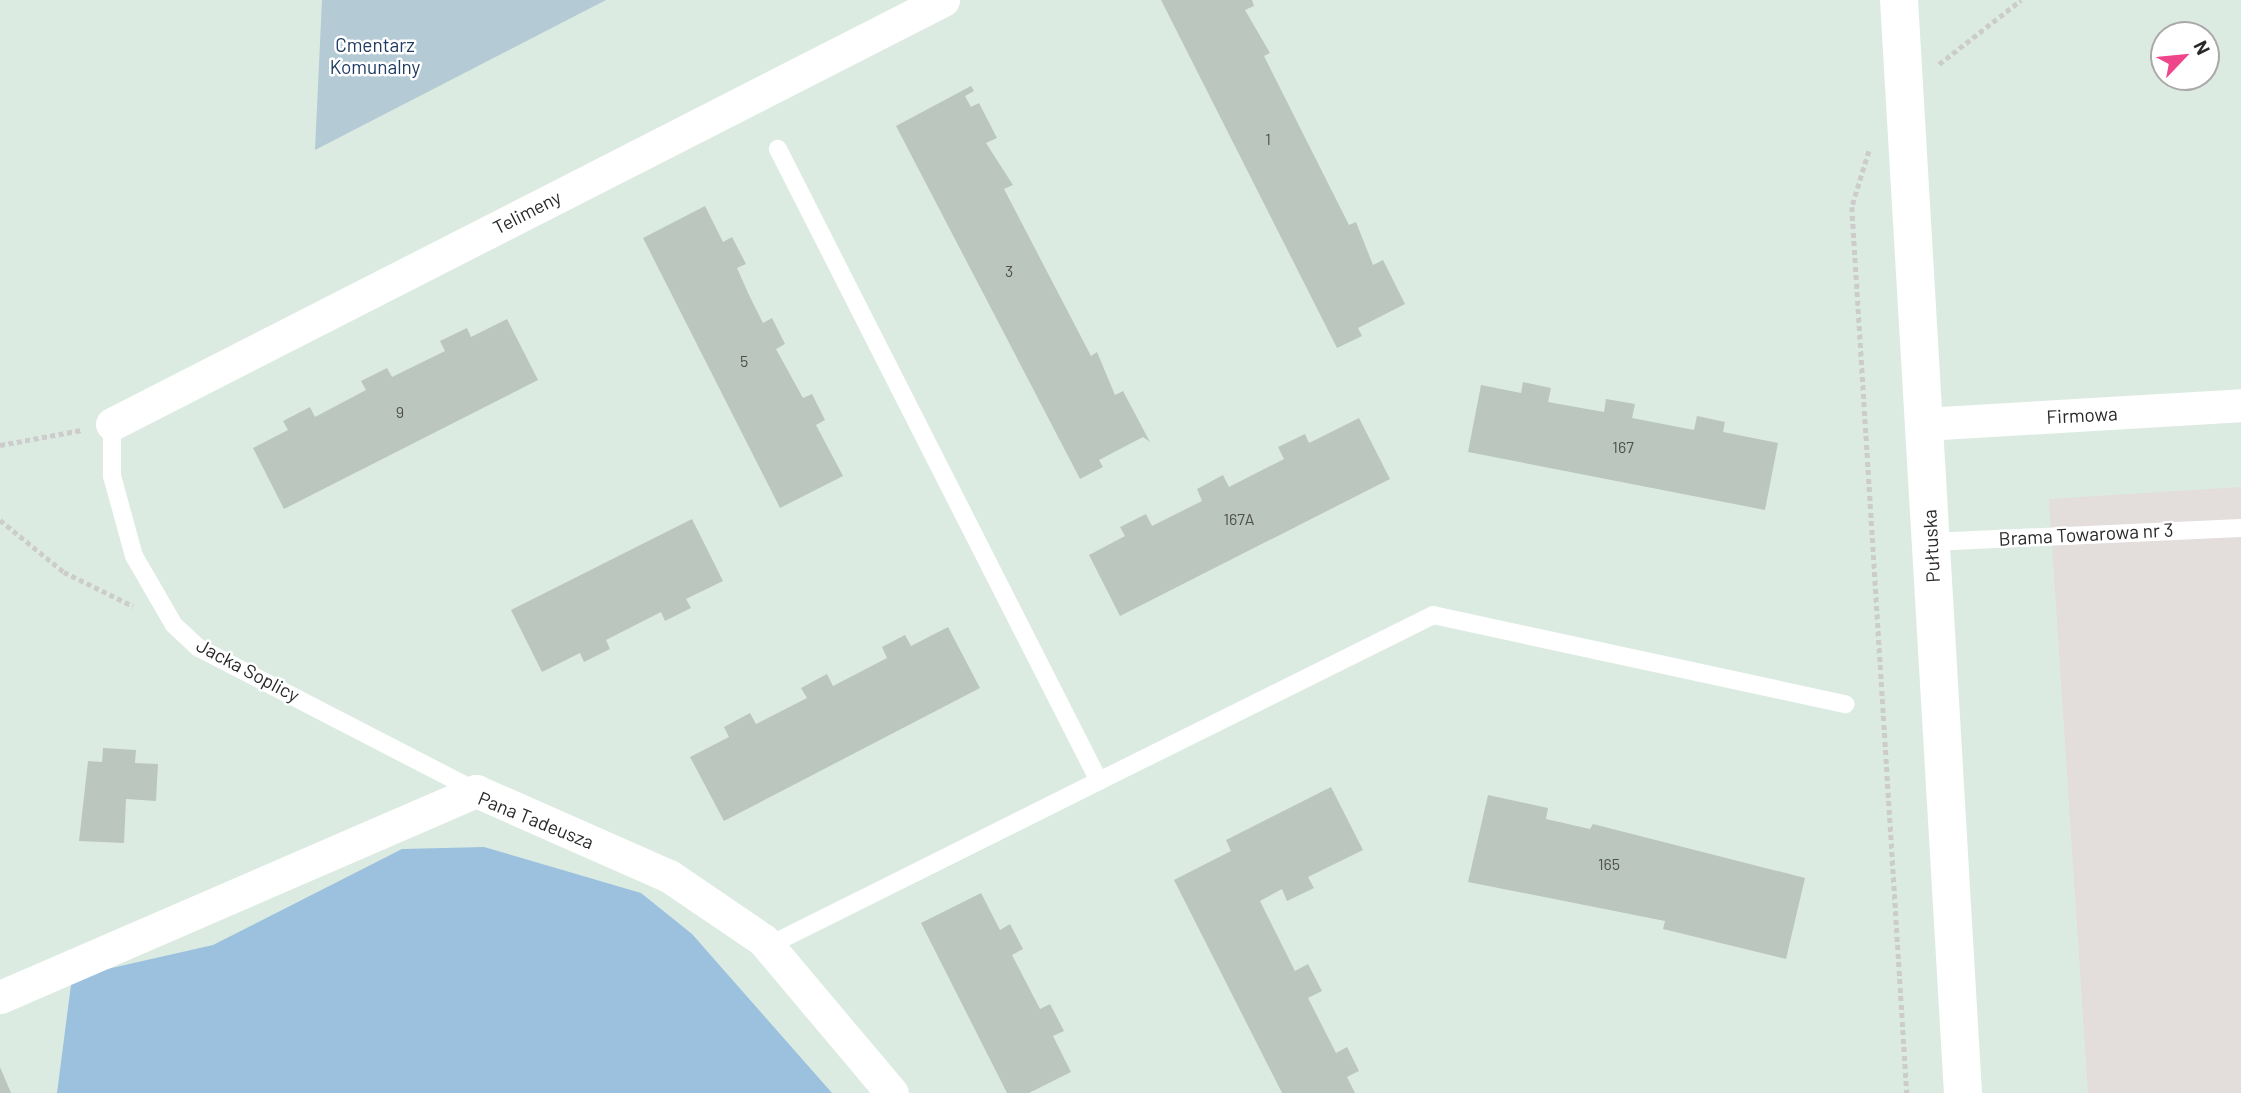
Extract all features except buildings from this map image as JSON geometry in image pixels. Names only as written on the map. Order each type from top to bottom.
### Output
[{"type":"main road","name":"Pułtuska","points":[[1899,0],[1963,1093]]},
{"type":"street","name":"Telimeny","points":[[112,424],[943,0]]},
{"type":"street","name":"Firmowa","points":[[1924,424],[2241,405]]},
{"type":"street","name":"Pana Tadeusza","points":[[0,997],[476,791],[668,876],[768,946],[892,1093]]},
{"type":"lane","points":[[778,149],[1098,781]]},
{"type":"lane","name":"Jacka Soplicy","points":[[112,424],[112,476],[134,556],[174,625],[199,648],[476,791]]},
{"type":"lane","name":"Brama Towarowa nr 3","points":[[1931,542],[2241,528]]},
{"type":"lane","points":[[768,946],[1433,615],[1846,704]]},
{"type":"path","points":[[1904,91],[2021,0]]},
{"type":"path","points":[[1868,143],[1852,207],[1907,1093]]},
{"type":"path","points":[[0,445],[112,424]]},
{"type":"path","points":[[0,520],[64,572],[174,625]]},
{"type":"shaded area","points":[[2241,487],[2241,1093],[2088,1093],[2049,499]]},
{"type":"shaded area","points":[[484,847],[641,893],[692,934],[832,1093],[57,1093],[72,977],[213,945],[402,849]]},
{"type":"green space","name":"Cmentarz Komunalny","points":[[322,0],[606,0],[315,150]]}]
